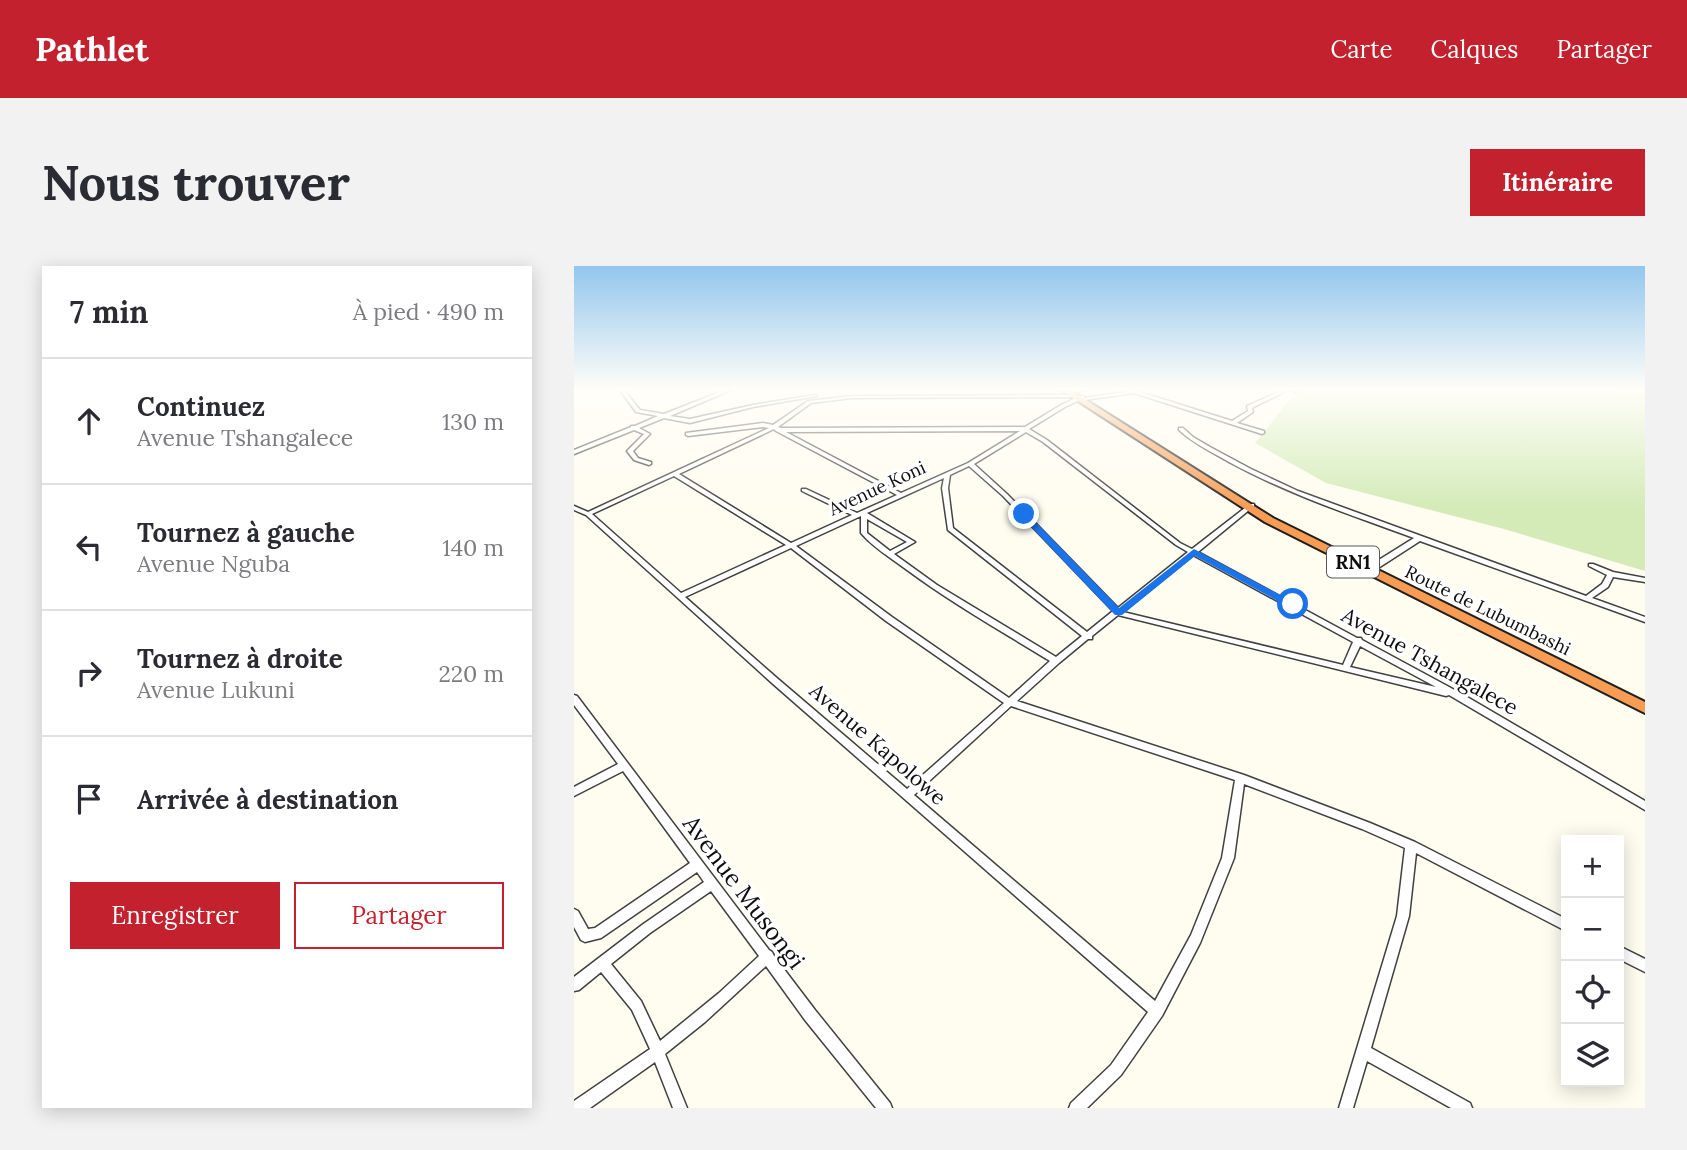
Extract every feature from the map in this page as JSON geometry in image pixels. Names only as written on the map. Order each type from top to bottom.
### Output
[{"type":"highway","name":"Route de Lubumbashi","points":[[1130,429],[1250,506],[1645,708]]},
{"type":"highway","name":"Route de Lubumbashi","points":[[1371,569],[1645,701]]},
{"type":"street","points":[[574,452],[628,429]]},
{"type":"street","points":[[638,429],[647,434],[630,451],[636,459],[649,463]]},
{"type":"street","points":[[688,435],[731,429]]},
{"type":"street","points":[[588,514],[775,429]]},
{"type":"street","points":[[777,429],[899,494]]},
{"type":"street","name":"Avenue Koni","points":[[680,596],[899,494],[971,464],[1025,429]]},
{"type":"street","name":"Avenue Tshangalece","points":[[1025,429],[1054,448],[1178,544],[1459,696],[1645,806]]},
{"type":"street","points":[[1181,429],[1192,439],[1243,468],[1354,515],[1372,519],[1645,621]]},
{"type":"street","points":[[1253,429],[1262,432]]},
{"type":"street","points":[[971,464],[1005,495],[1119,613],[1459,696]]},
{"type":"street","points":[[674,473],[792,546],[889,619],[1009,702],[1240,778],[1411,845],[1561,922]]},
{"type":"street","points":[[945,474],[950,529],[1089,637]]},
{"type":"street","points":[[804,489],[861,514],[912,542],[890,554]]},
{"type":"street","points":[[908,794],[950,760],[1009,702],[1056,662],[1250,506]]},
{"type":"street","name":"Avenue Kapolowe","points":[[574,508],[588,514],[1157,1011]]},
{"type":"street","points":[[861,514],[864,533],[890,554],[934,587],[1056,662]]},
{"type":"street","points":[[1371,569],[1419,538]]},
{"type":"street","points":[[1591,565],[1611,574],[1645,580]]},
{"type":"street","points":[[1586,599],[1605,585],[1611,574]]},
{"type":"street","points":[[1346,667],[1358,640]]},
{"type":"street","name":"Avenue Musongi","points":[[574,698],[622,766],[810,1015],[885,1108]]},
{"type":"street","points":[[574,792],[622,766]]},
{"type":"street","points":[[1076,1108],[1116,1070],[1157,1011],[1196,939],[1228,858],[1240,778]]},
{"type":"street","points":[[1346,1108],[1403,916],[1411,845]]},
{"type":"street","points":[[574,915],[584,936],[597,934],[697,865]]},
{"type":"street","points":[[574,985],[646,929],[712,883]]},
{"type":"street","points":[[1624,955],[1645,966]]},
{"type":"street","points":[[577,1108],[734,990],[768,956]]},
{"type":"street","points":[[603,964],[639,1009],[658,1049],[663,1070],[680,1108]]},
{"type":"street","points":[[1364,1052],[1465,1108]]},
{"type":"green space","points":[[1266,429],[1645,429],[1645,571],[1504,529],[1326,483],[1255,443]]},
{"type":"route","points":[[1024,514],[1119,613],[1194,552],[1293,604]]}]
